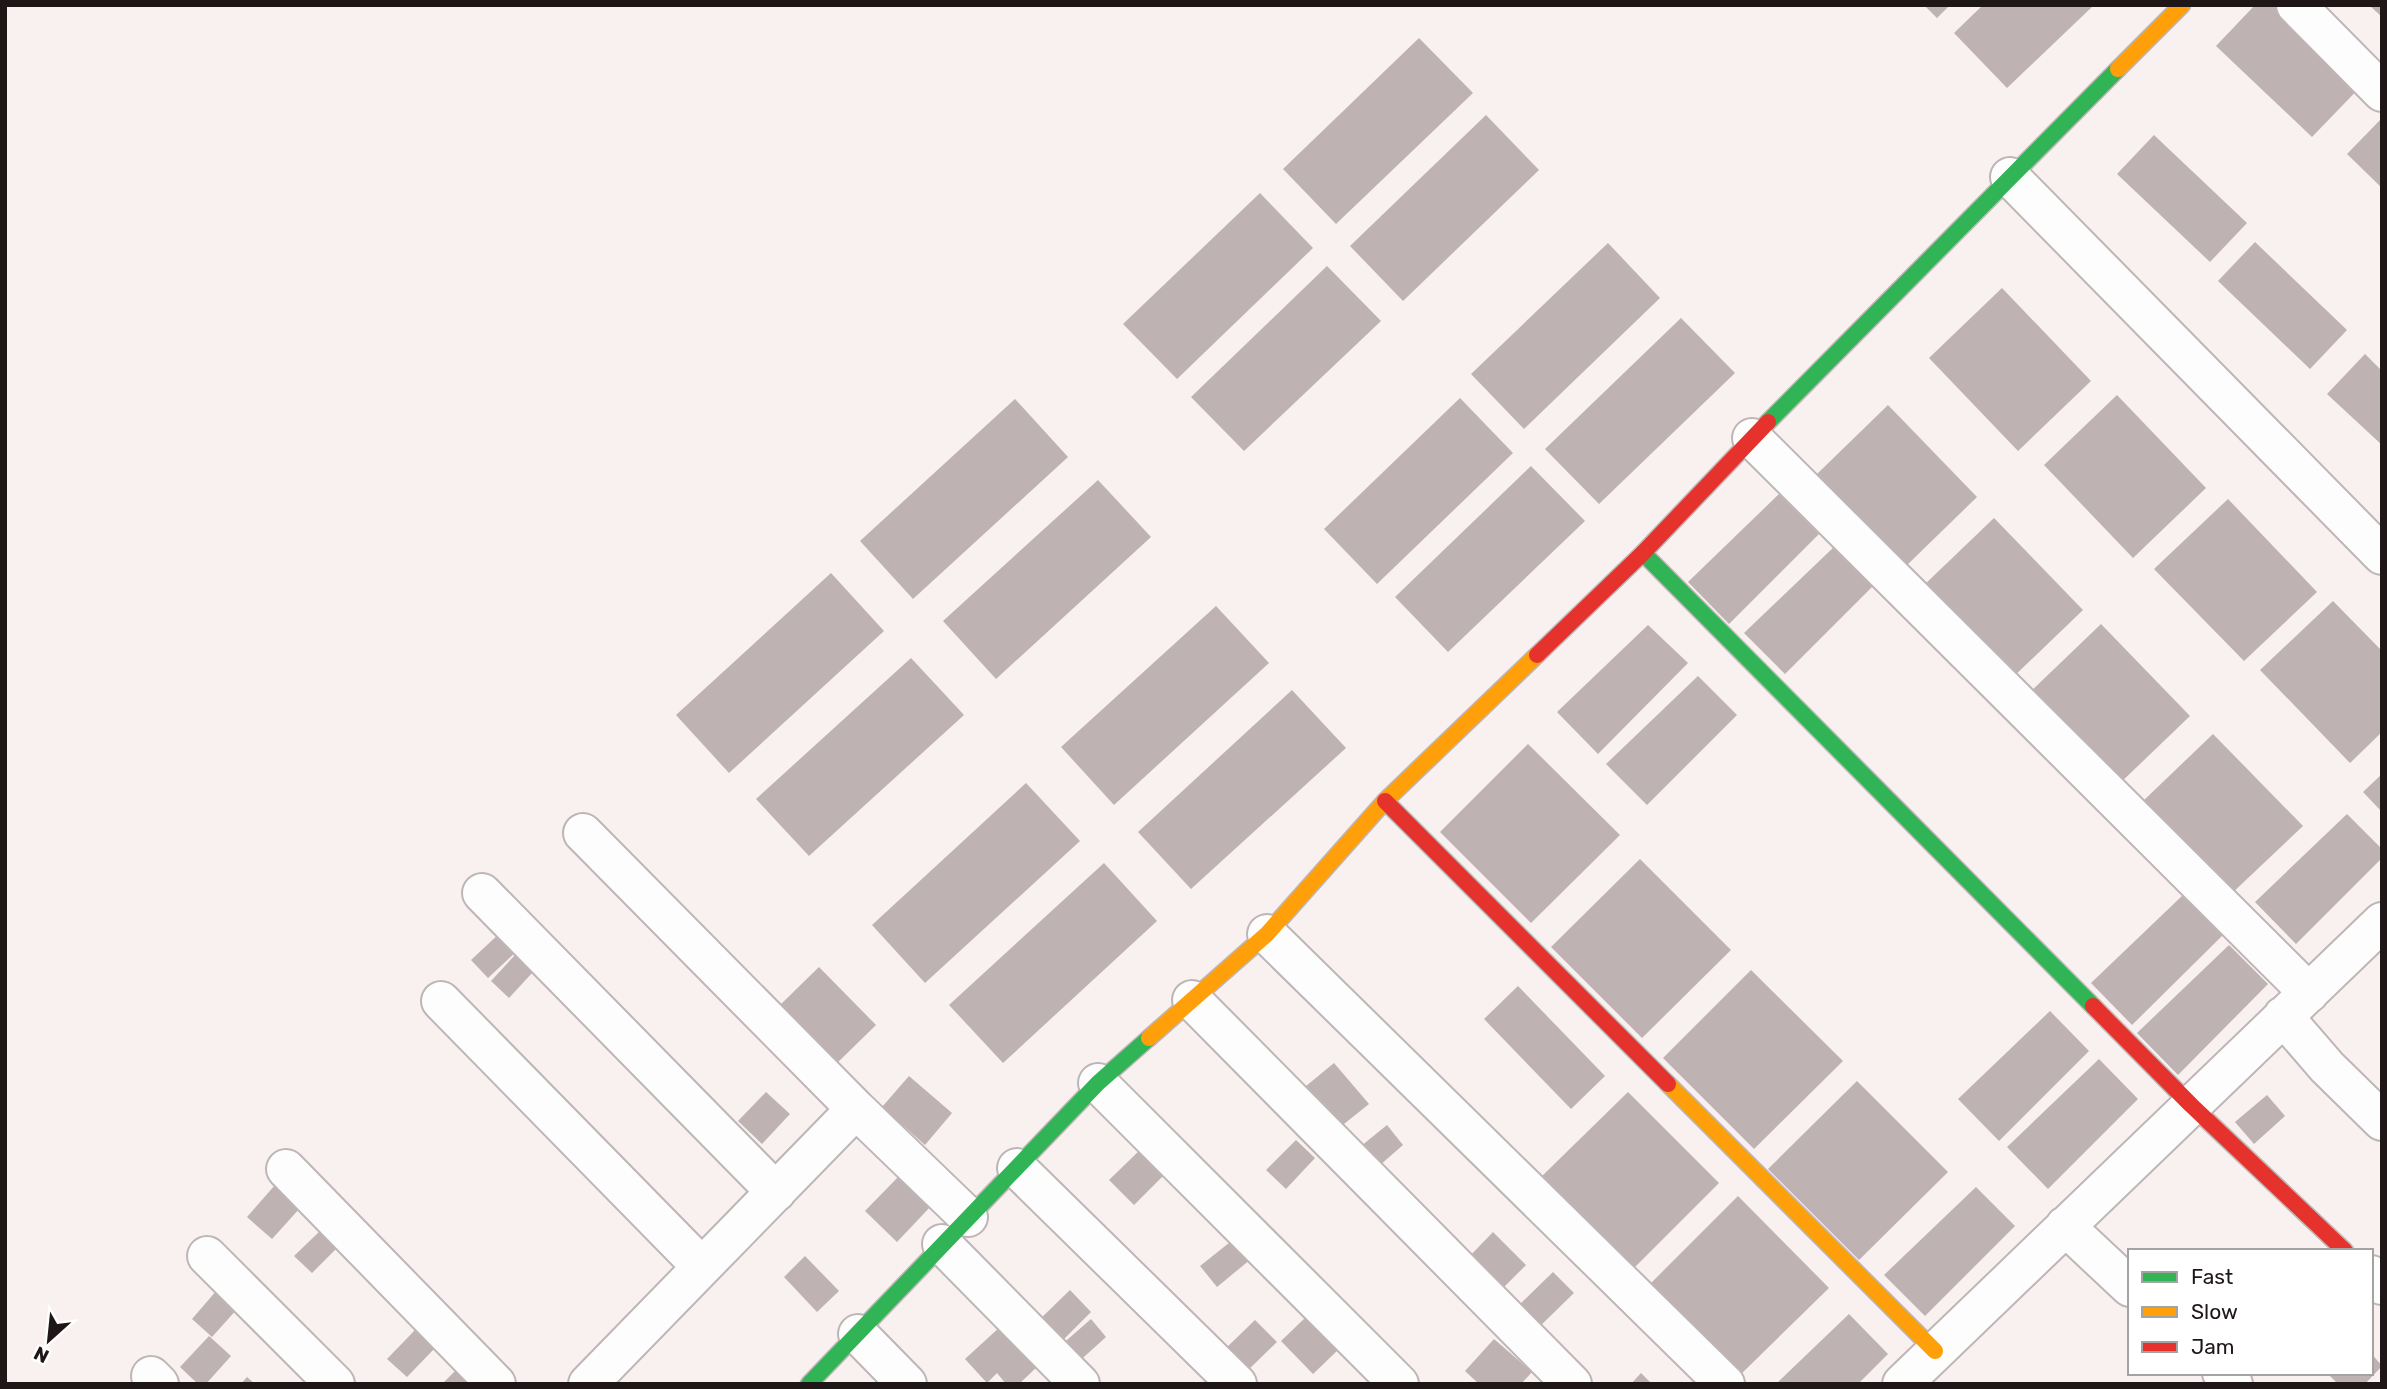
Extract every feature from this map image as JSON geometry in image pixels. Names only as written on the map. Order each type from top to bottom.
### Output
[{"type":"main road","points":[[809,1384],[1098,1083],[1267,934],[1385,801],[1643,553],[1752,438],[2182,5]]},
{"type":"main road","points":[[1643,553],[2191,1105],[2344,1249]]},
{"type":"main road","points":[[1385,801],[1935,1352]]},
{"type":"street","points":[[2296,5],[2382,92]]},
{"type":"street","points":[[2010,177],[2382,555]]},
{"type":"street","points":[[1752,438],[2296,1005],[2327,1068],[2382,1121]]},
{"type":"street","points":[[583,833],[968,1217]]},
{"type":"street","points":[[482,892],[776,1192]]},
{"type":"street","points":[[1902,1384],[2382,922]]},
{"type":"street","points":[[1267,934],[1726,1384]]},
{"type":"street","points":[[1192,1000],[1572,1384]]},
{"type":"street","points":[[441,1001],[701,1266]]},
{"type":"street","points":[[1098,1083],[1399,1384]]},
{"type":"street","points":[[588,1384],[856,1108]]},
{"type":"street","points":[[1017,1168],[1237,1384]]},
{"type":"street","points":[[286,1169],[496,1384]]},
{"type":"street","points":[[2065,1226],[2128,1285]]},
{"type":"street","points":[[942,1244],[1080,1384]]},
{"type":"street","points":[[207,1256],[335,1384]]},
{"type":"street","points":[[858,1334],[906,1384]]},
{"type":"building","points":[[1924,5],[1950,5],[1937,18]]},
{"type":"building","points":[[1983,5],[2094,5],[2007,88],[1954,33]]},
{"type":"building","points":[[2255,5],[2289,5],[2367,80],[2312,137],[2216,46]]},
{"type":"building","points":[[2369,5],[2382,5],[2382,17]]},
{"type":"building","points":[[1419,38],[1473,93],[1336,224],[1283,169]]},
{"type":"building","points":[[1486,115],[1539,170],[1403,301],[1350,246]]},
{"type":"building","points":[[2382,118],[2382,188],[2347,154]]},
{"type":"building","points":[[2154,135],[2247,223],[2210,262],[2117,174]]},
{"type":"building","points":[[1260,193],[1313,248],[1177,379],[1123,324]]},
{"type":"building","points":[[2255,242],[2347,330],[2310,369],[2218,281]]},
{"type":"building","points":[[1608,243],[1660,298],[1524,429],[1471,374]]},
{"type":"building","points":[[1327,266],[1381,321],[1244,451],[1191,397]]},
{"type":"building","points":[[2002,288],[2091,381],[2018,451],[1929,358]]},
{"type":"building","points":[[1681,318],[1735,373],[1599,504],[1545,449]]},
{"type":"building","points":[[2365,354],[2382,371],[2382,445],[2327,394]]},
{"type":"building","points":[[2117,395],[2206,488],[2133,558],[2044,465]]},
{"type":"building","points":[[1460,398],[1513,453],[1377,584],[1324,529]]},
{"type":"building","points":[[1015,399],[1068,457],[913,599],[860,541]]},
{"type":"building","points":[[1888,405],[1977,497],[1905,567],[1816,475]]},
{"type":"building","points":[[1531,466],[1585,521],[1448,652],[1395,597]]},
{"type":"building","points":[[1098,480],[1151,537],[996,679],[943,621]]},
{"type":"building","points":[[1779,494],[1819,534],[1729,624],[1688,582]]},
{"type":"building","points":[[2228,499],[2317,592],[2244,661],[2154,569]]},
{"type":"building","points":[[1994,518],[2083,610],[2010,680],[1921,588]]},
{"type":"building","points":[[1836,545],[1875,584],[1785,674],[1744,633]]},
{"type":"building","points":[[831,573],[884,631],[729,773],[676,715]]},
{"type":"building","points":[[2333,601],[2382,651],[2382,732],[2350,763],[2260,670]]},
{"type":"building","points":[[1216,606],[1269,663],[1114,805],[1061,747]]},
{"type":"building","points":[[2101,624],[2190,716],[2117,786],[2028,694]]},
{"type":"building","points":[[1648,625],[1688,663],[1598,754],[1557,712]]},
{"type":"building","points":[[911,658],[964,715],[809,856],[756,799]]},
{"type":"building","points":[[1698,676],[1737,715],[1647,805],[1606,764]]},
{"type":"building","points":[[1292,690],[1346,748],[1191,889],[1138,832]]},
{"type":"building","points":[[2213,734],[2303,826],[2229,896],[2141,803]]},
{"type":"building","points":[[1528,744],[1620,835],[1531,923],[1440,832]]},
{"type":"building","points":[[2382,774],[2382,812],[2363,792]]},
{"type":"building","points":[[1026,783],[1080,841],[925,983],[872,925]]},
{"type":"building","points":[[2347,814],[2382,849],[2382,858],[2296,944],[2255,902]]},
{"type":"building","points":[[1640,859],[1731,950],[1642,1038],[1551,947]]},
{"type":"building","points":[[1104,863],[1157,921],[1003,1063],[949,1005]]},
{"type":"building","points":[[2183,895],[2223,935],[2132,1025],[2091,983]]},
{"type":"building","points":[[501,932],[518,950],[488,978],[471,960]]},
{"type":"building","points":[[2229,945],[2268,984],[2178,1075],[2137,1033]]},
{"type":"building","points":[[515,955],[533,972],[509,998],[491,981]]},
{"type":"building","points":[[819,967],[876,1025],[834,1066],[777,1008]]},
{"type":"building","points":[[1751,970],[1843,1061],[1754,1149],[1663,1058]]},
{"type":"building","points":[[1518,986],[1605,1076],[1571,1109],[1484,1019]]},
{"type":"building","points":[[2050,1011],[2089,1051],[1999,1141],[1958,1099]]},
{"type":"building","points":[[2099,1059],[2138,1099],[2048,1189],[2007,1147]]},
{"type":"building","points":[[1334,1063],[1369,1104],[1334,1132],[1300,1091]]},
{"type":"building","points":[[909,1076],[952,1113],[925,1145],[882,1107]]},
{"type":"building","points":[[1857,1081],[1948,1172],[1859,1260],[1768,1169]]},
{"type":"building","points":[[766,1092],[790,1114],[762,1144],[738,1121]]},
{"type":"building","points":[[1628,1092],[1719,1183],[1630,1272],[1538,1180]]},
{"type":"building","points":[[2267,1095],[2285,1116],[2254,1144],[2235,1122]]},
{"type":"building","points":[[1387,1125],[1403,1145],[1372,1172],[1355,1151]]},
{"type":"building","points":[[1296,1140],[1315,1158],[1286,1189],[1266,1170]]},
{"type":"building","points":[[1141,1149],[1165,1174],[1134,1205],[1109,1180]]},
{"type":"building","points":[[900,1175],[932,1205],[897,1242],[865,1211]]},
{"type":"building","points":[[275,1185],[300,1208],[272,1239],[247,1217]]},
{"type":"building","points":[[1976,1187],[2015,1226],[1925,1316],[1884,1275]]},
{"type":"building","points":[[1738,1196],[1829,1288],[1740,1375],[1649,1285]]},
{"type":"building","points":[[320,1231],[337,1248],[312,1273],[294,1256]]},
{"type":"building","points":[[1493,1232],[1526,1265],[1497,1294],[1464,1262]]},
{"type":"building","points":[[1234,1239],[1251,1259],[1217,1287],[1200,1266]]},
{"type":"building","points":[[805,1256],[839,1291],[817,1312],[784,1277]]},
{"type":"building","points":[[1553,1272],[1574,1293],[1535,1331],[1514,1310]]},
{"type":"building","points":[[217,1290],[238,1308],[212,1337],[192,1319]]},
{"type":"building","points":[[1070,1290],[1091,1312],[1059,1344],[1037,1322]]},
{"type":"building","points":[[1849,1314],[1888,1354],[1858,1384],[1776,1384]]},
{"type":"building","points":[[1306,1317],[1338,1350],[1313,1374],[1281,1341]]},
{"type":"building","points":[[1091,1319],[1106,1337],[1075,1365],[1059,1347]]},
{"type":"building","points":[[1255,1320],[1277,1342],[1245,1373],[1223,1351]]},
{"type":"building","points":[[1001,1326],[1038,1366],[1019,1384],[1006,1384],[997,1373],[987,1383],[965,1359]]},
{"type":"building","points":[[416,1329],[435,1348],[407,1377],[387,1359]]},
{"type":"building","points":[[209,1336],[231,1356],[206,1384],[198,1384],[180,1367]]},
{"type":"building","points":[[1494,1339],[1532,1372],[1521,1384],[1479,1384],[1465,1371]]},
{"type":"building","points":[[2373,1355],[2382,1366],[2365,1384],[2338,1384],[2329,1375],[2373,1375]]},
{"type":"building","points":[[457,1369],[471,1384],[442,1384]]},
{"type":"building","points":[[1641,1373],[1652,1384],[1631,1384]]},
{"type":"building","points":[[247,1377],[255,1384],[241,1384]]},
{"type":"traffic: fast","points":[[1768,422],[2118,69]]},
{"type":"traffic: fast","points":[[1643,553],[2093,1006]]},
{"type":"traffic: fast","points":[[809,1384],[1098,1083],[1149,1038]]},
{"type":"traffic: slow","points":[[2118,69],[2182,5]]},
{"type":"traffic: slow","points":[[1149,1038],[1267,934],[1385,801],[1537,655]]},
{"type":"traffic: slow","points":[[1668,1084],[1935,1351]]},
{"type":"traffic: jam","points":[[1537,655],[1643,553],[1768,422]]},
{"type":"traffic: jam","points":[[1385,801],[1668,1084]]},
{"type":"traffic: jam","points":[[2093,1006],[2191,1105],[2343,1249]]}]
